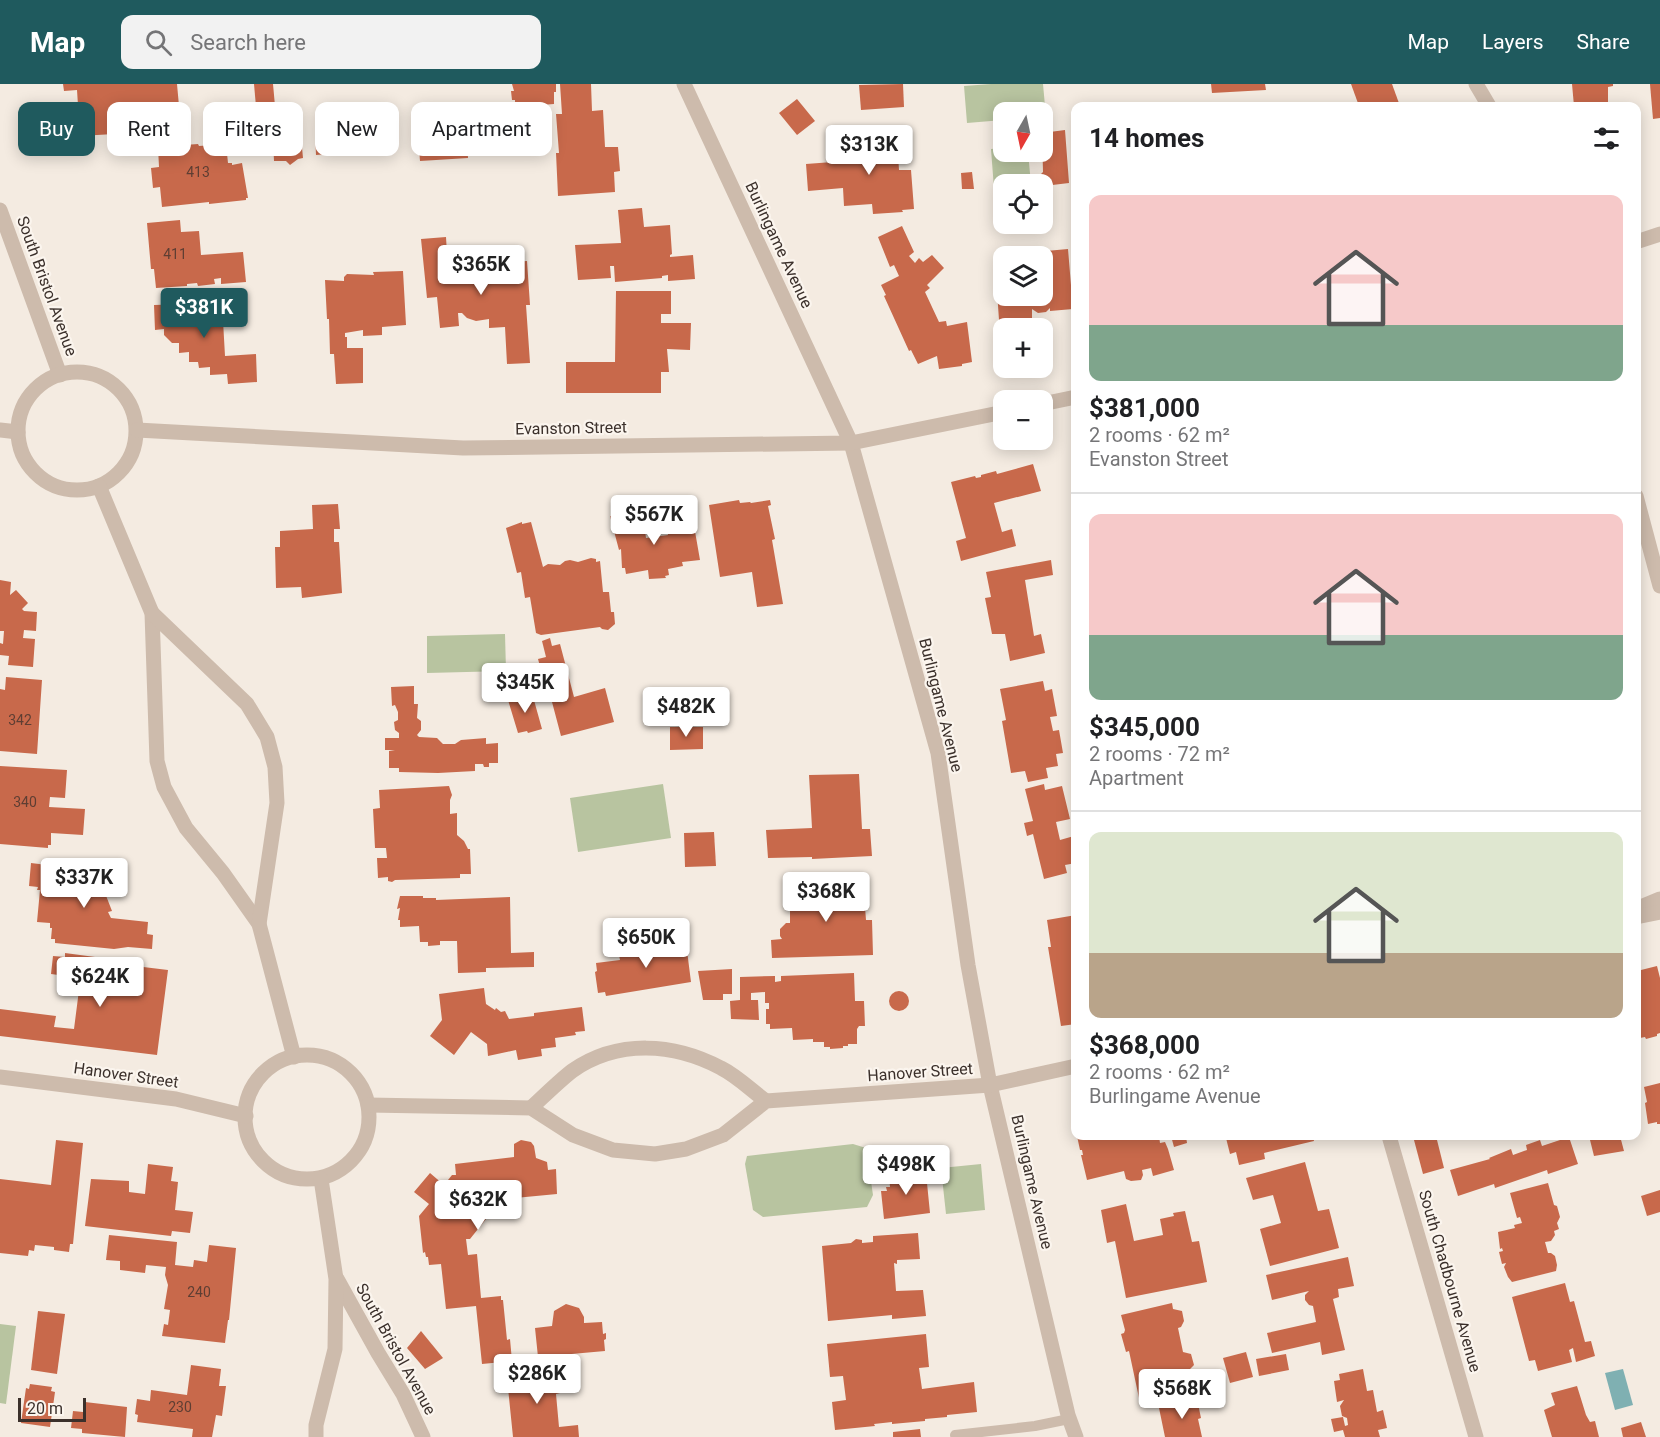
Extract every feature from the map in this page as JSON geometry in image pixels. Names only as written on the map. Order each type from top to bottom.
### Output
[{"type":"street","name":"Burlingame Avenue","points":[[684,84],[851,443],[938,753],[968,965],[990,1085],[1069,1419],[1076,1437]]},
{"type":"street","points":[[1476,84],[1487,102]]},
{"type":"street","name":"South Bristol Avenue","points":[[0,210],[60,375]]},
{"type":"street","points":[[1641,240],[1660,234]]},
{"type":"street","points":[[78,372],[96,375],[112,383],[125,396],[134,412],[137,430],[134,448],[126,464],[114,477],[99,486],[80,490],[61,488],[44,480],[30,467],[21,450],[18,432],[21,413],[29,396],[43,383],[60,375],[78,372]]},
{"type":"street","points":[[1053,402],[1071,398]]},
{"type":"street","name":"Evanston Street","points":[[137,430],[463,448],[851,443],[993,414]]},
{"type":"street","points":[[0,430],[18,432]]},
{"type":"street","points":[[99,486],[152,614],[157,761],[164,787],[186,828],[223,873],[259,924],[294,1057]]},
{"type":"street","points":[[1641,515],[1660,586]]},
{"type":"street","points":[[152,614],[247,704],[267,737],[275,767],[277,803],[259,924]]},
{"type":"street","points":[[1641,907],[1660,899]]},
{"type":"street","points":[[1641,915],[1660,912]]},
{"type":"street","points":[[368,1105],[531,1108],[573,1136],[613,1150],[655,1154],[686,1149],[723,1135],[766,1101],[715,1065],[688,1053],[648,1047],[609,1053],[573,1071],[531,1108]]},
{"type":"street","points":[[313,1056],[332,1061],[349,1071],[361,1087],[368,1105],[369,1122],[366,1138],[358,1153],[347,1166],[321,1179],[296,1179],[277,1172],[261,1160],[250,1143],[246,1103],[252,1087],[263,1073],[277,1063],[294,1057],[313,1056]]},
{"type":"street","name":"Hanover Street","points":[[766,1101],[990,1085],[1071,1067]]},
{"type":"street","name":"Hanover Street","points":[[0,1077],[176,1099],[246,1116]]},
{"type":"street","name":"South Chadbourne Avenue","points":[[1390,1140],[1476,1437]]},
{"type":"street","name":"South Bristol Avenue","points":[[315,1437],[334,1349],[336,1279],[321,1179]]},
{"type":"street","name":"South Bristol Avenue","points":[[336,1279],[403,1394],[423,1437]]},
{"type":"lane","points":[[955,1435],[1035,1426],[1069,1419]]},
{"type":"green space","points":[[1043,84],[1045,102],[993,102],[993,121],[967,123],[964,86]]},
{"type":"green space","points":[[991,149],[993,149],[993,162],[1029,162],[1030,174],[993,175]]},
{"type":"green space","points":[[505,634],[506,671],[427,673],[427,636]]},
{"type":"green space","points":[[663,784],[671,838],[578,852],[570,798]]},
{"type":"green space","points":[[853,1144],[866,1148],[873,1195],[867,1207],[763,1217],[753,1210],[745,1164],[747,1156]]},
{"type":"green space","points":[[981,1164],[985,1210],[946,1214],[941,1168]]},
{"type":"green space","points":[[0,1324],[16,1326],[6,1404],[0,1403]]},
{"type":"water","points":[[1623,1369],[1633,1405],[1615,1410],[1605,1373]]},
{"type":"building","points":[[63,84],[177,84],[179,102],[107,102],[107,134],[95,135],[95,102],[78,102],[77,90],[64,91]]},
{"type":"building","points":[[254,84],[273,84],[275,102],[256,102]]},
{"type":"building","points":[[512,84],[556,84],[554,104],[552,102],[515,102],[512,100],[511,91],[514,91]]},
{"type":"building","points":[[560,84],[591,84],[592,111],[603,110],[605,147],[618,147],[620,171],[614,172],[615,192],[558,196],[556,153],[559,153],[556,114],[562,114]]},
{"type":"building","points":[[903,84],[904,107],[861,110],[859,85]]},
{"type":"building","points":[[1211,84],[1265,84],[1266,90],[1212,93]]},
{"type":"building","points":[[1351,84],[1392,84],[1399,102],[1358,102]]},
{"type":"building","points":[[1572,84],[1613,84],[1608,87],[1608,102],[1574,102]]},
{"type":"building","points":[[1650,84],[1660,84],[1660,118],[1653,119]]},
{"type":"building","points":[[797,99],[815,121],[797,135],[779,113]]},
{"type":"building","points":[[1065,130],[1069,183],[1053,185],[1053,174],[1041,174],[1043,162],[1053,162],[1053,132]]},
{"type":"building","points":[[900,133],[902,155],[898,155],[899,170],[911,170],[914,209],[873,214],[872,204],[844,206],[843,188],[808,191],[806,164],[859,160],[857,139],[864,139],[864,135]]},
{"type":"building","points":[[191,145],[203,146],[203,156],[227,156],[228,163],[232,165],[242,163],[248,198],[209,204],[209,202],[162,207],[160,187],[153,188],[151,168],[159,167],[158,156],[191,156]]},
{"type":"building","points":[[274,156],[303,156],[290,165],[286,161],[274,161]]},
{"type":"building","points":[[420,156],[468,156],[468,158],[420,161]]},
{"type":"building","points":[[972,172],[974,189],[962,189],[961,173]]},
{"type":"building","points":[[642,208],[644,227],[670,225],[672,254],[670,257],[693,255],[695,279],[668,281],[668,275],[662,278],[615,282],[614,266],[610,266],[611,278],[578,280],[575,245],[621,243],[618,210]]},
{"type":"building","points":[[180,220],[181,232],[199,231],[201,255],[243,252],[246,282],[221,284],[221,278],[214,279],[215,284],[198,286],[197,283],[156,288],[154,269],[151,269],[147,223]]},
{"type":"building","points":[[902,226],[914,252],[909,256],[915,263],[919,258],[923,262],[932,255],[944,268],[927,285],[930,288],[925,292],[939,322],[946,321],[947,326],[967,322],[972,362],[962,364],[962,366],[939,369],[937,356],[918,364],[911,350],[909,351],[881,285],[899,276],[894,265],[890,267],[878,237]]},
{"type":"building","points":[[446,237],[448,270],[478,269],[478,272],[489,270],[490,272],[497,271],[496,266],[507,265],[507,262],[527,261],[530,305],[526,305],[530,363],[507,364],[505,327],[489,328],[489,319],[476,321],[458,313],[459,326],[440,328],[437,297],[427,298],[421,239]]},
{"type":"building","points":[[1068,249],[1071,309],[1050,311],[1050,308],[1046,312],[1038,313],[1032,309],[1032,318],[999,318],[998,306],[1053,306],[1053,250]]},
{"type":"building","points":[[403,271],[406,325],[382,327],[382,335],[363,336],[363,330],[345,333],[347,348],[363,348],[363,383],[336,384],[334,354],[330,354],[325,280],[344,281],[347,274],[374,275],[373,272]]},
{"type":"building","points":[[616,291],[671,291],[671,314],[661,314],[661,323],[691,323],[690,350],[667,349],[669,372],[661,372],[661,393],[566,393],[566,362],[615,362]]},
{"type":"building","points":[[222,303],[225,356],[256,354],[257,382],[228,384],[227,374],[210,375],[210,367],[199,368],[198,362],[189,362],[189,352],[179,353],[179,343],[172,343],[164,335],[164,329],[155,330],[154,305]]},
{"type":"building","points":[[1033,464],[1041,491],[994,503],[1002,532],[1012,529],[1016,546],[961,561],[956,541],[966,538],[951,482],[975,476],[976,478],[981,477],[981,475],[996,471],[997,474]]},
{"type":"building","points":[[739,500],[740,503],[751,503],[770,500],[771,505],[768,506],[775,539],[772,540],[783,604],[757,607],[752,572],[720,577],[709,505]]},
{"type":"building","points":[[338,504],[340,529],[334,529],[334,542],[339,542],[342,593],[302,598],[301,587],[276,588],[275,547],[280,547],[280,531],[313,529],[312,505]]},
{"type":"building","points":[[632,508],[632,511],[635,510],[638,532],[645,531],[646,538],[668,535],[666,525],[693,520],[700,560],[682,562],[683,566],[668,569],[669,575],[665,576],[666,578],[649,579],[648,570],[626,574],[625,568],[622,568],[621,549],[619,550],[610,516],[614,511]]},
{"type":"building","points":[[522,522],[522,524],[531,522],[543,567],[548,564],[560,565],[570,560],[578,562],[591,558],[596,559],[596,562],[600,561],[603,592],[609,592],[611,612],[614,612],[615,624],[608,630],[600,627],[541,635],[536,633],[530,597],[525,598],[521,572],[517,573],[506,528]]},
{"type":"building","points":[[1051,560],[1053,575],[1025,580],[1034,636],[1041,634],[1045,653],[1010,661],[1005,634],[992,634],[985,598],[991,597],[986,572]]},
{"type":"building","points":[[0,580],[11,582],[10,595],[16,590],[28,603],[22,609],[24,611],[37,612],[36,631],[24,630],[23,638],[35,639],[33,667],[8,665],[9,656],[0,655],[0,643],[3,644],[4,631],[0,631]]},
{"type":"building","points":[[550,638],[552,646],[560,644],[574,697],[605,688],[614,722],[561,736],[552,702],[564,699],[559,677],[544,681],[538,659],[546,657],[542,641]]},
{"type":"building","points":[[6,677],[42,680],[37,754],[0,751],[0,689],[5,690]]},
{"type":"building","points":[[1043,681],[1045,691],[1052,689],[1057,716],[1050,717],[1053,731],[1059,730],[1063,753],[1056,754],[1058,766],[1046,768],[1048,778],[1028,782],[1025,771],[1011,773],[1002,721],[1006,720],[1000,689]]},
{"type":"building","points":[[414,686],[414,704],[418,704],[417,718],[421,721],[421,730],[417,735],[419,737],[437,738],[443,744],[486,738],[486,744],[498,743],[498,763],[489,763],[489,767],[475,764],[475,771],[438,773],[399,772],[399,768],[389,768],[389,751],[395,750],[385,750],[385,738],[399,738],[394,722],[398,720],[398,712],[395,705],[392,706],[391,687]]},
{"type":"building","points":[[532,693],[542,729],[518,733],[508,700]]},
{"type":"building","points":[[670,727],[703,727],[703,749],[670,750]]},
{"type":"building","points":[[0,766],[67,770],[65,798],[50,797],[49,807],[85,809],[83,835],[51,833],[51,845],[48,845],[48,848],[0,844]]},
{"type":"building","points":[[859,774],[862,829],[870,829],[872,856],[812,859],[812,857],[768,858],[766,830],[812,828],[809,775]]},
{"type":"building","points":[[1044,784],[1045,790],[1062,786],[1070,819],[1056,822],[1060,840],[1071,837],[1071,864],[1065,865],[1067,873],[1044,879],[1033,834],[1027,836],[1024,823],[1033,821],[1025,789]]},
{"type":"building","points":[[449,786],[452,795],[450,814],[457,813],[457,835],[470,849],[471,874],[460,874],[460,878],[395,880],[392,882],[388,881],[388,877],[378,878],[377,858],[387,858],[386,848],[375,848],[373,809],[380,808],[379,790]]},
{"type":"building","points":[[714,832],[716,866],[685,867],[684,833]]},
{"type":"building","points":[[31,863],[71,868],[71,865],[109,869],[116,883],[102,891],[112,911],[108,912],[111,918],[148,922],[147,934],[153,935],[152,949],[128,947],[114,949],[55,943],[55,939],[51,939],[50,923],[37,922],[40,890],[37,890],[38,887],[29,886]]},
{"type":"building","points":[[863,882],[866,920],[872,920],[873,955],[772,958],[771,940],[782,939],[780,929],[786,923],[790,923],[790,885]]},
{"type":"building","points":[[400,896],[423,896],[423,898],[436,898],[436,900],[510,897],[511,953],[534,952],[534,967],[486,968],[486,972],[458,973],[457,941],[440,941],[440,945],[428,946],[428,942],[420,942],[419,926],[400,927],[400,920],[398,920],[400,908],[397,909]]},
{"type":"building","points":[[1071,916],[1071,1025],[1061,1026],[1048,947],[1051,947],[1047,920]]},
{"type":"building","points":[[685,935],[691,982],[606,996],[605,992],[598,993],[596,963],[620,960],[619,955],[660,952],[659,938]]},
{"type":"building","points":[[65,953],[95,957],[94,961],[168,970],[157,1055],[0,1036],[0,1009],[56,1016],[54,1027],[74,1029],[79,990],[65,989],[66,976],[51,974],[53,956],[65,957]]},
{"type":"building","points":[[1657,966],[1660,978],[1660,1033],[1646,1039],[1641,1038],[1641,970]]},
{"type":"building","points":[[732,969],[732,994],[723,994],[723,1000],[703,1000],[698,971]]},
{"type":"building","points":[[854,973],[855,1001],[864,1001],[865,1026],[859,1026],[857,1029],[857,1044],[830,1049],[830,1047],[824,1047],[824,1042],[813,1042],[813,1039],[793,1040],[792,1028],[770,1029],[770,1024],[766,1024],[766,1009],[769,1009],[769,1003],[765,1003],[765,992],[751,993],[751,1000],[758,1000],[759,1020],[731,1019],[730,1001],[740,1000],[740,977],[775,976],[775,982],[781,981],[781,976]]},
{"type":"building","points":[[484,988],[486,1004],[495,1010],[496,1008],[501,1012],[505,1011],[509,1019],[534,1016],[534,1013],[582,1007],[585,1031],[575,1032],[576,1035],[555,1038],[556,1047],[541,1049],[542,1056],[518,1060],[516,1050],[488,1056],[487,1044],[471,1032],[454,1055],[430,1036],[442,1020],[439,994]]},
{"type":"building","points":[[899,991],[906,994],[909,1001],[906,1008],[899,1011],[892,1008],[889,1001],[892,994]]},
{"type":"building","points":[[1660,1083],[1660,1124],[1657,1122],[1648,1124],[1644,1087]]},
{"type":"building","points":[[56,1140],[83,1143],[73,1244],[70,1244],[69,1252],[54,1250],[54,1247],[35,1245],[34,1251],[29,1250],[28,1256],[0,1253],[0,1179],[51,1185]]},
{"type":"building","points":[[521,1140],[531,1142],[536,1158],[547,1162],[548,1170],[556,1169],[557,1194],[515,1198],[516,1208],[490,1211],[489,1206],[485,1206],[486,1219],[470,1239],[466,1239],[468,1255],[477,1254],[481,1298],[501,1296],[507,1340],[510,1339],[512,1361],[482,1364],[476,1306],[446,1309],[441,1264],[429,1265],[428,1257],[425,1252],[423,1253],[419,1216],[429,1204],[414,1192],[430,1173],[444,1185],[452,1175],[456,1175],[455,1164],[514,1157],[514,1144]]},
{"type":"building","points":[[1078,1140],[1160,1140],[1160,1143],[1165,1142],[1174,1170],[1153,1176],[1151,1168],[1142,1170],[1141,1180],[1126,1179],[1124,1171],[1087,1180],[1081,1155],[1083,1155],[1082,1150],[1080,1150]]},
{"type":"building","points":[[1172,1140],[1187,1140],[1187,1143],[1174,1147]]},
{"type":"building","points":[[1226,1140],[1314,1141],[1264,1153],[1265,1159],[1239,1165],[1236,1152],[1230,1154]]},
{"type":"building","points":[[1414,1140],[1437,1140],[1444,1168],[1423,1174]]},
{"type":"building","points":[[1540,1140],[1542,1146],[1560,1140],[1570,1140],[1578,1164],[1548,1174],[1547,1170],[1495,1188],[1494,1184],[1458,1196],[1450,1170],[1490,1159],[1511,1149],[1513,1155],[1527,1150],[1526,1145]]},
{"type":"building","points":[[1590,1140],[1621,1140],[1624,1151],[1594,1156]]},
{"type":"building","points":[[1305,1162],[1318,1211],[1329,1209],[1339,1248],[1270,1266],[1260,1229],[1281,1223],[1273,1195],[1253,1200],[1246,1178]]},
{"type":"building","points":[[148,1164],[173,1167],[171,1181],[178,1182],[175,1210],[193,1212],[190,1233],[172,1231],[171,1236],[85,1226],[91,1179],[129,1181],[129,1192],[145,1194]]},
{"type":"building","points":[[915,1171],[922,1172],[923,1183],[927,1183],[930,1213],[884,1219],[881,1191],[887,1191],[886,1187],[890,1187],[889,1176]]},
{"type":"building","points":[[1548,1183],[1560,1217],[1557,1223],[1559,1229],[1554,1231],[1555,1235],[1551,1241],[1545,1242],[1548,1253],[1555,1256],[1556,1271],[1512,1282],[1504,1267],[1506,1263],[1502,1264],[1499,1252],[1503,1251],[1502,1248],[1500,1249],[1498,1232],[1515,1228],[1514,1225],[1522,1223],[1520,1217],[1517,1218],[1510,1193]]},
{"type":"building","points":[[1660,1190],[1660,1212],[1647,1216],[1641,1196]]},
{"type":"building","points":[[1126,1204],[1134,1241],[1163,1235],[1160,1219],[1185,1211],[1192,1242],[1199,1241],[1207,1282],[1126,1298],[1115,1241],[1107,1243],[1101,1210]]},
{"type":"building","points":[[918,1233],[920,1259],[897,1260],[897,1264],[894,1263],[896,1291],[923,1290],[926,1316],[892,1319],[892,1315],[828,1321],[822,1246],[851,1243],[856,1239],[862,1240],[862,1243],[873,1242],[873,1236]]},
{"type":"building","points":[[109,1235],[177,1242],[175,1265],[193,1267],[194,1260],[207,1262],[209,1245],[236,1248],[225,1343],[162,1336],[164,1324],[168,1325],[170,1310],[164,1309],[168,1285],[165,1275],[166,1267],[146,1265],[145,1273],[120,1270],[120,1261],[106,1260]]},
{"type":"building","points":[[1348,1257],[1354,1286],[1338,1289],[1339,1297],[1333,1299],[1345,1350],[1322,1355],[1320,1342],[1272,1353],[1267,1333],[1316,1322],[1313,1306],[1305,1300],[1305,1295],[1309,1291],[1272,1300],[1266,1275]]},
{"type":"building","points":[[1565,1283],[1570,1302],[1574,1301],[1585,1342],[1591,1341],[1595,1356],[1576,1362],[1573,1348],[1569,1350],[1572,1362],[1538,1371],[1535,1360],[1529,1361],[1512,1297]]},
{"type":"building","points":[[1172,1303],[1173,1309],[1182,1311],[1184,1321],[1178,1328],[1183,1352],[1191,1354],[1194,1365],[1188,1371],[1191,1386],[1139,1398],[1129,1351],[1126,1352],[1121,1334],[1125,1330],[1121,1315]]},
{"type":"building","points":[[566,1304],[579,1308],[584,1317],[584,1323],[602,1322],[603,1334],[606,1333],[605,1351],[538,1357],[535,1328],[552,1326],[554,1311]]},
{"type":"building","points":[[38,1311],[65,1314],[57,1374],[31,1370]]},
{"type":"building","points":[[421,1331],[443,1358],[425,1369],[407,1348]]},
{"type":"building","points":[[926,1334],[929,1367],[919,1368],[922,1389],[974,1382],[977,1412],[947,1415],[947,1417],[925,1419],[925,1421],[892,1424],[892,1422],[835,1430],[832,1402],[846,1400],[843,1376],[830,1377],[827,1344]]},
{"type":"building","points":[[1246,1352],[1253,1377],[1230,1383],[1223,1358]]},
{"type":"building","points":[[1286,1354],[1289,1370],[1259,1376],[1256,1359]]},
{"type":"building","points":[[191,1365],[221,1369],[219,1386],[226,1386],[222,1416],[216,1415],[212,1437],[192,1437],[193,1429],[137,1422],[138,1415],[135,1414],[137,1399],[150,1401],[151,1390],[187,1395]]},
{"type":"building","points":[[557,1367],[560,1393],[556,1394],[559,1427],[578,1425],[579,1437],[513,1437],[508,1388],[512,1387],[510,1372]]},
{"type":"building","points":[[1363,1369],[1367,1391],[1373,1390],[1377,1412],[1383,1410],[1387,1428],[1378,1430],[1380,1437],[1345,1437],[1343,1430],[1334,1432],[1331,1419],[1343,1417],[1345,1426],[1348,1425],[1347,1418],[1342,1416],[1340,1406],[1344,1400],[1337,1402],[1334,1381],[1340,1380],[1339,1374]]},
{"type":"building","points":[[30,1384],[52,1387],[51,1391],[55,1392],[50,1427],[21,1423],[26,1388],[29,1389]]},
{"type":"building","points":[[1577,1386],[1586,1415],[1590,1422],[1595,1421],[1599,1437],[1552,1437],[1544,1410],[1555,1405],[1551,1393]]},
{"type":"building","points":[[1197,1399],[1202,1437],[1165,1437],[1159,1408]]},
{"type":"building","points":[[85,1402],[127,1407],[125,1437],[82,1433],[82,1429],[71,1428],[73,1411],[83,1412]]},
{"type":"building","points":[[1641,1422],[1646,1437],[1623,1437],[1621,1428]]},
{"type":"building","points":[[920,1429],[921,1437],[893,1437],[893,1432]]}]
